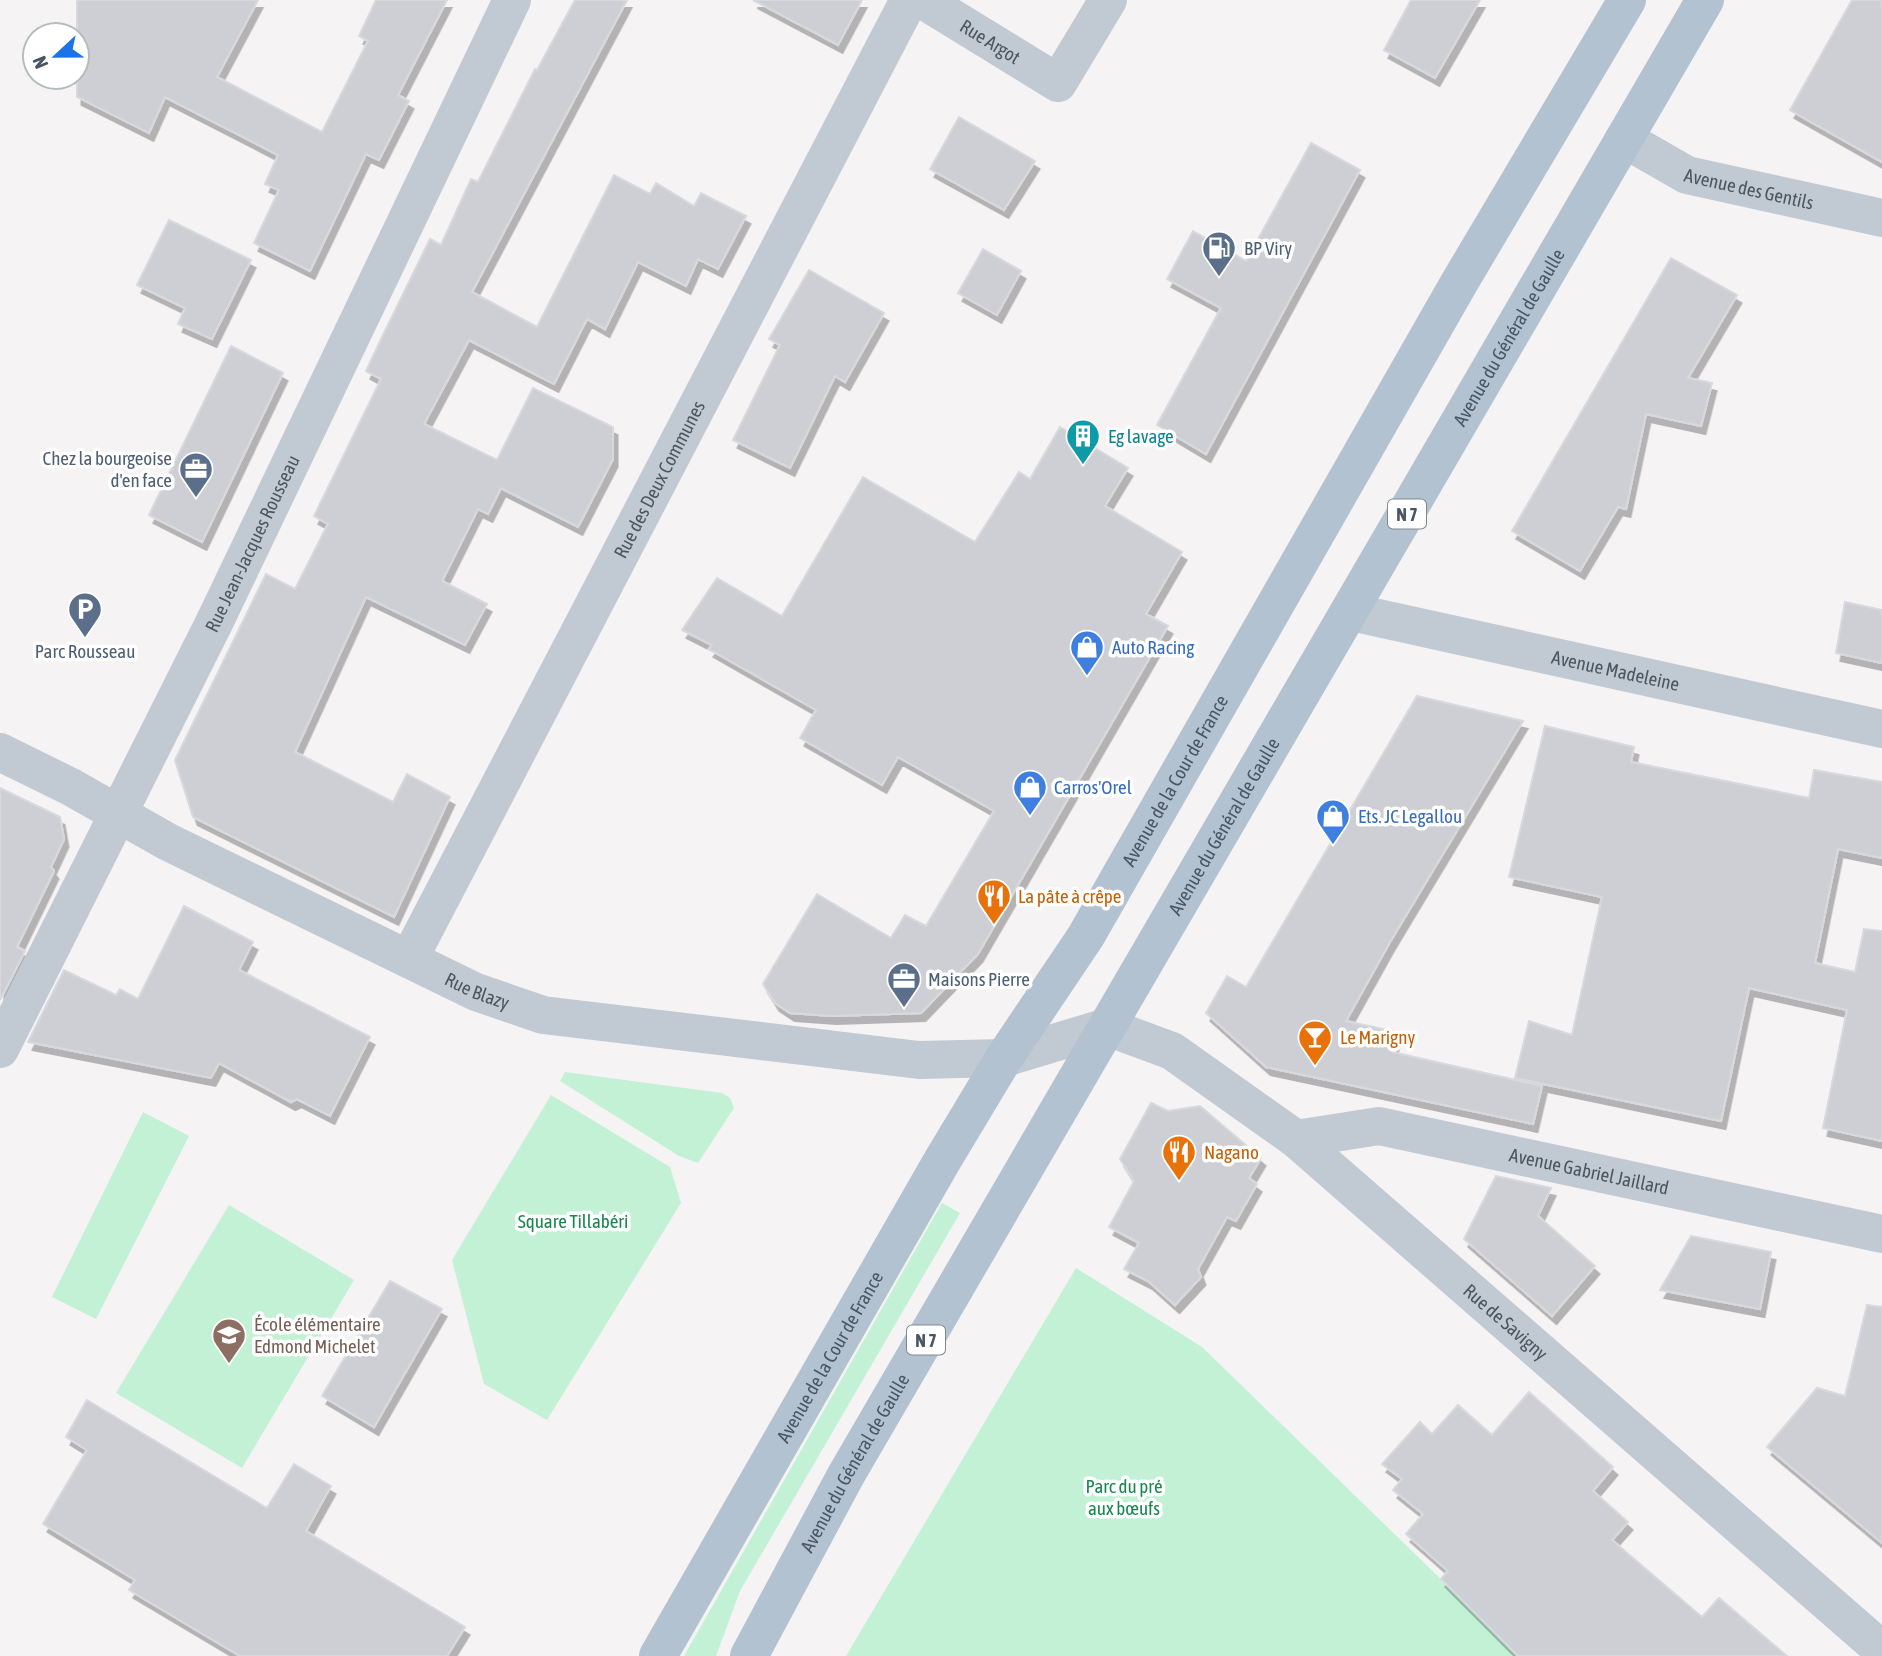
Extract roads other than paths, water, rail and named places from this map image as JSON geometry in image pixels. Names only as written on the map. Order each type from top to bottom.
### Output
[{"type":"main road","name":"Avenue de la Cour de France","points":[[658,1656],[1004,1058],[1086,936],[1459,283],[1627,0]]},
{"type":"main road","name":"Avenue du Général de Gaulle","points":[[749,1656],[846,1475],[1705,0]]},
{"type":"street","name":"Rue Jean-Jacques Rousseau","points":[[0,1049],[214,623],[512,0]]},
{"type":"street","name":"Rue des Deux Communes","points":[[409,959],[909,0]]},
{"type":"street","name":"Rue Argot","points":[[923,0],[1058,83],[1108,0]]},
{"type":"street","name":"Avenue des Gentils","points":[[1625,139],[1686,175],[1882,218]]},
{"type":"street","name":"Avenue Madeleine","points":[[1351,612],[1882,729]]},
{"type":"street","name":"Rue Blazy","points":[[0,752],[71,787],[117,815],[476,992],[543,1015],[686,1035],[919,1060],[1004,1058]]},
{"type":"street","points":[[1004,1058],[1107,1027]]},
{"type":"street","name":"Rue de Savigny","points":[[1107,1027],[1172,1051],[1296,1139],[1882,1650]]},
{"type":"street","name":"Avenue Gabriel Jaillard","points":[[1296,1139],[1379,1126],[1882,1234]]},
{"type":"place","name":"BP Viry","points":[[1219,278]]},
{"type":"place","name":"Eg lavage","points":[[1083,466]]},
{"type":"place","name":"Chez la bourgeoise d'en face","points":[[196,499]]},
{"type":"place","name":"Parc Rousseau","points":[[85,639]]},
{"type":"place","name":"Auto Racing","points":[[1087,677]]},
{"type":"place","name":"Carros'Orel","points":[[1030,817]]},
{"type":"place","name":"Ets. JC Legallou","points":[[1333,846]]},
{"type":"place","name":"La pâte à crêpe","points":[[994,926]]},
{"type":"place","name":"Maisons Pierre","points":[[904,1009]]},
{"type":"place","name":"Le Marigny","points":[[1315,1067]]},
{"type":"place","name":"Nagano","points":[[1179,1182]]},
{"type":"place","name":"École élémentaire Edmond Michelet","points":[[229,1365]]},
{"type":"park label","name":"Square Tillabéri","points":[[573,1221]]},
{"type":"park label","name":"Parc du pré aux bœufs","points":[[1124,1497]]}]
